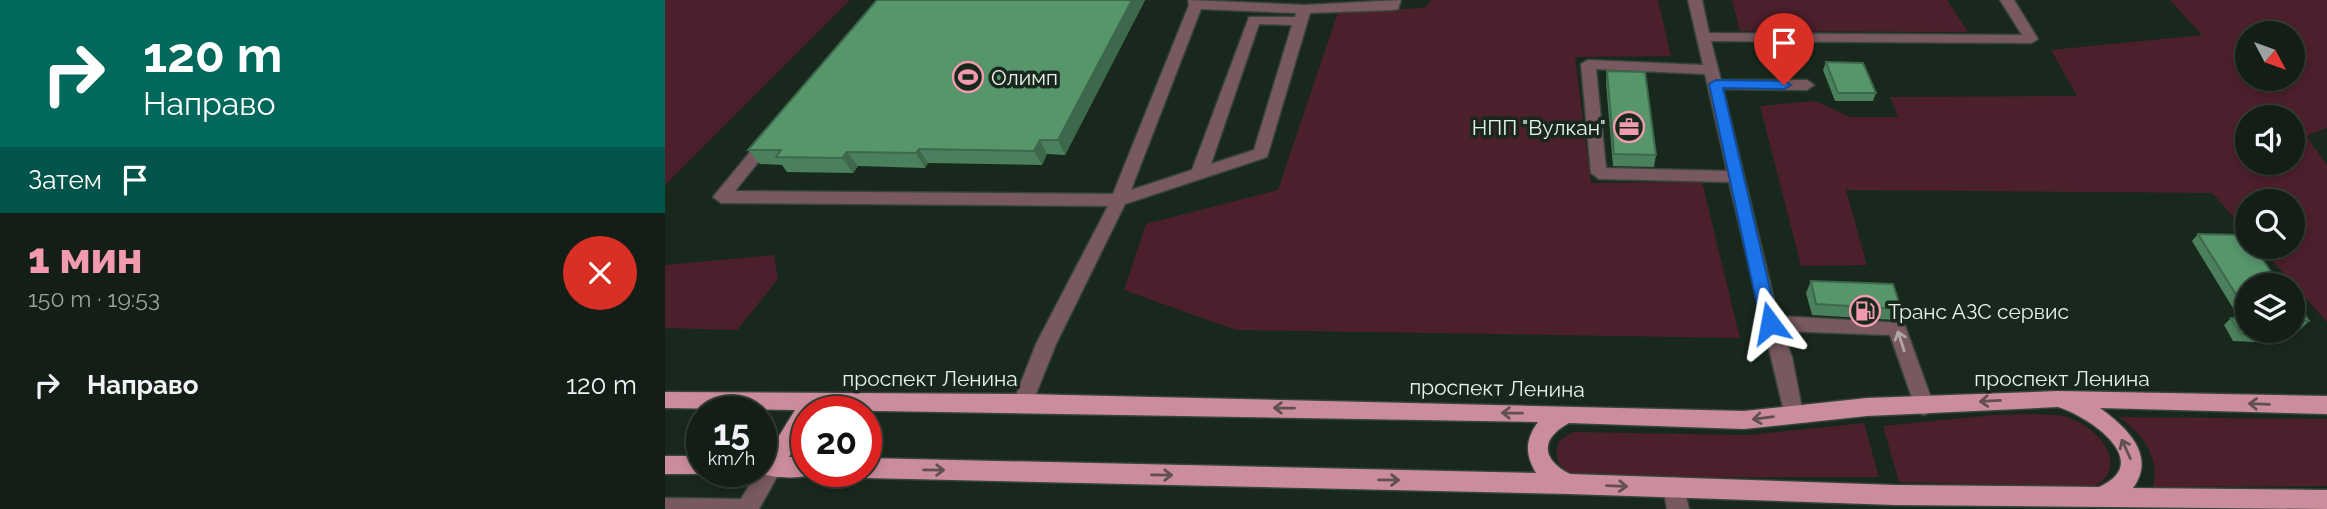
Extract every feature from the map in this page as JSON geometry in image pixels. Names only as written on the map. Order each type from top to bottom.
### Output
[{"type":"main road","name":"проспект Ленина","points":[[882,402],[1566,414],[1744,420],[1867,407],[2058,398],[2327,405]]},
{"type":"main road","points":[[2058,398],[2099,418],[2110,426],[2127,447],[2131,459],[2129,478],[2121,487],[2098,499]]},
{"type":"main road","name":"проспект Ленина","points":[[665,400],[791,402]]},
{"type":"main road","points":[[1566,414],[1552,420],[1543,429],[1537,450],[1544,470],[1569,484]]},
{"type":"main road","points":[[777,451],[791,430]]},
{"type":"main road","points":[[665,465],[686,465]]},
{"type":"main road","points":[[882,468],[1569,484],[1676,498],[1895,495],[2327,500]]},
{"type":"street","points":[[1199,174],[1254,20],[1393,6],[1394,0]]},
{"type":"street","points":[[1695,0],[1770,323],[1782,357],[1793,414]]},
{"type":"street","points":[[1704,37],[2031,39],[2007,0]]},
{"type":"street","points":[[1023,403],[1046,344],[1119,200],[1195,3],[1260,3],[1302,15]]},
{"type":"street","points":[[781,124],[721,197],[1119,200],[1261,153],[1302,15]]},
{"type":"street","points":[[1737,177],[1599,173],[1588,64],[1807,85]]},
{"type":"street","points":[[1770,323],[1896,328],[1924,405]]},
{"type":"street","points":[[747,509],[757,487]]},
{"type":"street","points":[[665,508],[740,509]]},
{"type":"shaded area","points":[[665,0],[850,0],[665,185]]},
{"type":"shaded area","points":[[1431,0],[1658,0],[1671,56],[1575,57],[1591,183],[1702,182],[1740,338],[1236,330],[1124,290],[1146,224],[1278,190],[1338,12],[1425,8]]},
{"type":"shaded area","points":[[1732,0],[1947,0],[1968,32],[1740,31]]},
{"type":"shaded area","points":[[2170,0],[2327,0],[2327,128],[2306,136],[2327,165],[2327,322],[2305,297],[2305,273],[2283,273],[2271,259],[2305,259],[2305,189],[2235,189],[2235,219],[2212,193],[1846,190],[1867,265],[1801,266],[1760,106],[1815,101],[1850,117],[1898,117],[1890,97],[2077,96],[2051,50],[2202,35]]},
{"type":"shaded area","points":[[774,255],[778,279],[737,330],[665,328],[665,265]]},
{"type":"shaded area","points":[[2036,414],[2073,419],[2096,434],[2110,456],[2110,467],[2105,478],[2093,487],[1899,482],[1883,426],[1994,415]]},
{"type":"shaded area","points":[[2118,417],[2327,419],[2327,486],[2153,487],[2154,466],[2148,447],[2135,430]]},
{"type":"shaded area","points":[[1864,423],[1879,477],[1575,478],[1561,466],[1556,452],[1560,440],[1573,432],[1748,435]]},
{"type":"building","name":"Олимп","points":[[877,0],[1132,0],[1058,140],[1040,140],[1034,151],[919,149],[916,153],[847,152],[842,158],[776,157],[781,150],[748,150]]},
{"type":"building","points":[[1826,62],[1863,63],[1876,93],[1838,93]]},
{"type":"building","name":"НПП \"Вулкан\"","points":[[1607,71],[1645,72],[1656,155],[1614,154]]},
{"type":"building","points":[[2198,234],[2235,235],[2235,259],[2262,259],[2272,273],[2235,273],[2235,293]]},
{"type":"building","points":[[1811,281],[1893,284],[1901,309],[1816,304]]},
{"type":"place","name":"Олимп","points":[[968,77]]},
{"type":"place","name":"НПП \"Вулкан\"","points":[[1629,127]]},
{"type":"place","name":"Транс АЗС сервис","points":[[1865,311]]},
{"type":"route","points":[[1770,323],[1716,84],[1784,85]]}]
